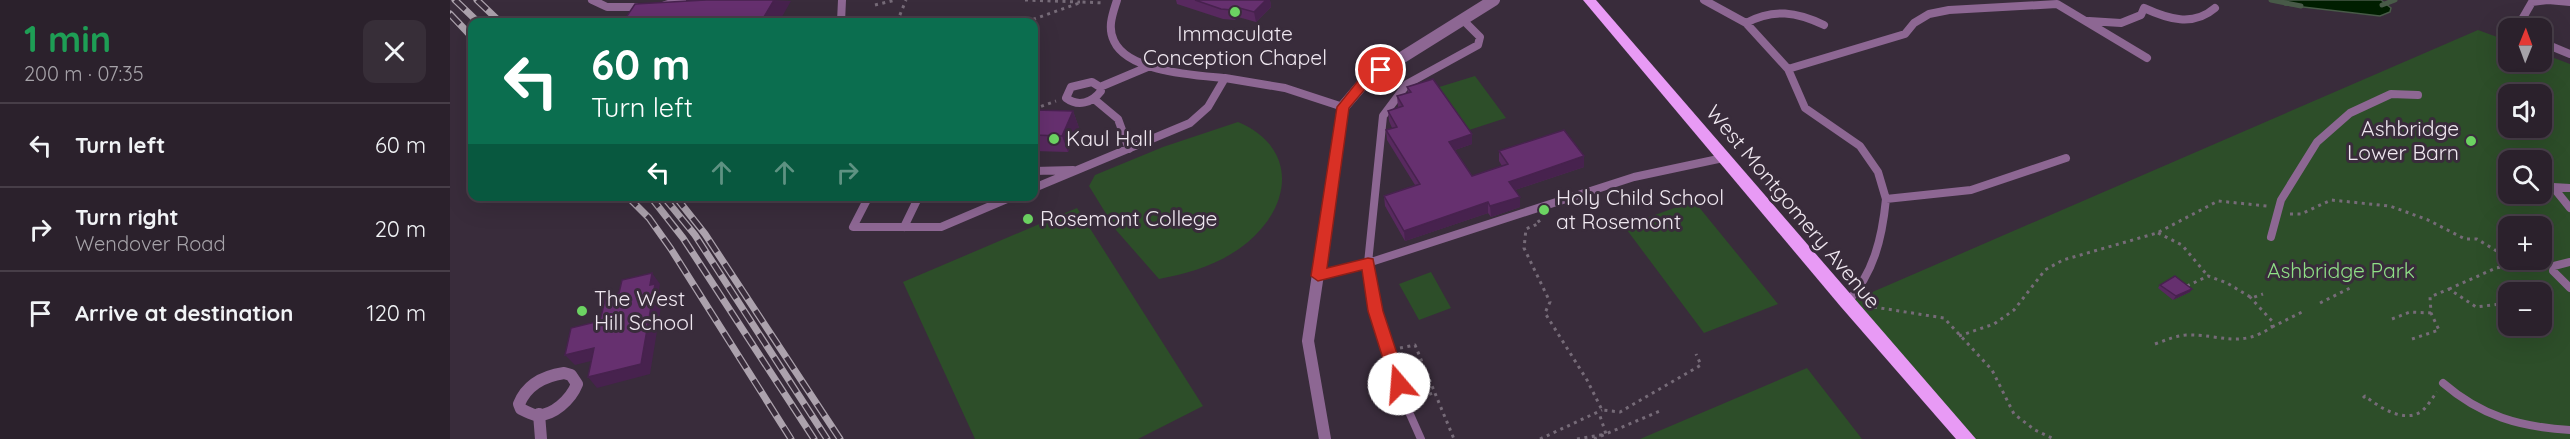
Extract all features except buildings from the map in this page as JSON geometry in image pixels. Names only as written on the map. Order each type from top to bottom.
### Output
[{"type":"main road","name":"West Montgomery Avenue","points":[[1589,0],[1847,303],[1967,439]]},
{"type":"street","points":[[1325,439],[1308,341],[1343,107],[1366,80],[1464,21],[1494,0]]},
{"type":"street","points":[[538,414],[541,439]]},
{"type":"lane","points":[[592,0],[607,7],[650,7]]},
{"type":"lane","points":[[660,7],[682,0]]},
{"type":"lane","points":[[841,18],[842,0]]},
{"type":"lane","points":[[1704,0],[1746,23],[1788,69],[1805,108],[1860,146],[1878,172],[1886,199],[1882,241],[1865,284],[1847,303]]},
{"type":"lane","points":[[2523,18],[2532,2],[2548,0],[2570,2]]},
{"type":"lane","points":[[1117,1],[1110,15],[1110,33],[1119,49],[1137,62],[1225,78],[1258,81],[1305,92],[1343,107]]},
{"type":"lane","points":[[1788,69],[1905,34],[1914,23],[1929,14],[1948,10],[2057,4],[2147,58]]},
{"type":"lane","points":[[2078,17],[2107,24],[2121,23],[2141,15],[2145,4],[2172,18],[2187,20],[2210,14],[2215,8]]},
{"type":"lane","points":[[1746,23],[1762,15],[1783,12],[1805,16],[1824,25]]},
{"type":"lane","points":[[1421,439],[1405,403],[1375,311],[1368,263],[1383,116],[1407,84],[1478,45],[1480,37],[1464,21]]},
{"type":"lane","points":[[2552,47],[2570,54]]},
{"type":"lane","points":[[1100,87],[1150,66]]},
{"type":"lane","points":[[1038,187],[1202,117],[1214,102],[1225,78]]},
{"type":"lane","points":[[1092,82],[1100,87],[1098,96],[1081,104],[1066,98],[1068,89],[1079,83],[1092,82]]},
{"type":"lane","points":[[2271,237],[2282,200],[2317,142],[2350,113],[2391,94],[2418,95]]},
{"type":"lane","points":[[1094,99],[1118,119],[1129,149]]},
{"type":"lane","points":[[1318,276],[1368,263],[1634,177],[1723,158]]},
{"type":"lane","points":[[1886,199],[1971,190],[2066,158]]},
{"type":"lane","points":[[1038,171],[1079,170]]},
{"type":"lane","points":[[2570,188],[2553,187],[2570,208]]},
{"type":"lane","points":[[866,201],[853,227],[941,226],[1002,201]]},
{"type":"lane","points":[[904,227],[916,201]]},
{"type":"lane","points":[[2570,262],[2554,266],[2553,272],[2570,288]]},
{"type":"lane","points":[[2443,383],[2463,401],[2487,416],[2526,428],[2570,430]]},
{"type":"path","points":[[875,5],[896,0]]},
{"type":"path","points":[[899,18],[906,0]]},
{"type":"path","points":[[1024,0],[1117,1]]},
{"type":"path","points":[[1037,18],[1082,2]]},
{"type":"path","points":[[1038,108],[1066,98]]},
{"type":"path","points":[[2290,214],[2306,214],[2323,202],[2331,200],[2390,206],[2428,220],[2465,239],[2477,239],[2498,252]]},
{"type":"path","points":[[1959,336],[1994,324],[2013,310],[2045,270],[2063,260],[2157,232],[2218,201],[2244,201],[2267,206]]},
{"type":"path","points":[[1532,210],[1540,224],[1526,229],[1524,248],[1550,302],[1545,314],[1551,328],[1587,380],[1600,411],[1606,434]]},
{"type":"path","points":[[2157,232],[2182,245],[2208,276],[2250,297],[2272,321],[2272,327]]},
{"type":"path","points":[[2412,339],[2439,330],[2431,313],[2430,297],[2498,268]]},
{"type":"path","points":[[2183,288],[2208,276]]},
{"type":"path","points":[[2320,303],[2352,287]]},
{"type":"path","points":[[2448,289],[2476,307],[2498,304]]},
{"type":"path","points":[[2250,297],[2263,294]]},
{"type":"path","points":[[1847,303],[1944,318],[1992,370],[2014,414],[2054,439]]},
{"type":"path","points":[[2155,344],[2173,336],[2231,342],[2254,339],[2302,312]]},
{"type":"path","points":[[2392,319],[2410,312],[2431,313]]},
{"type":"path","points":[[1396,338],[1399,348],[1415,345],[1433,393],[1455,439]]},
{"type":"path","points":[[1540,439],[1600,411],[1620,412],[1639,403],[1701,365],[1696,354]]},
{"type":"path","points":[[2363,398],[2365,396],[2392,412],[2415,414],[2423,410],[2443,383]]},
{"type":"path","points":[[1405,403],[1433,393]]},
{"type":"path","points":[[1594,439],[1660,411]]},
{"type":"path","points":[[1577,439],[1606,434]]},
{"type":"green space","name":"Ashbridge Park","points":[[2478,30],[2498,37],[2498,72],[2552,72],[2552,57],[2570,64],[2570,439],[1967,439],[1847,303]]},
{"type":"green space","points":[[1475,76],[1506,118],[1466,131],[1436,88]]},
{"type":"green space","points":[[1238,122],[1257,133],[1271,146],[1279,161],[1282,177],[1280,194],[1274,211],[1263,227],[1248,242],[1228,256],[1183,274],[1159,279],[1116,230],[1089,186],[1095,175],[1163,147]]},
{"type":"green space","points":[[1694,201],[1778,304],[1704,333],[1624,226]]},
{"type":"green space","points":[[1077,208],[1203,406],[1138,439],[975,439],[903,282]]},
{"type":"green space","points":[[1431,272],[1451,308],[1419,320],[1399,284]]},
{"type":"green space","points":[[1807,368],[1862,439],[1640,439]]},
{"type":"shaded area","points":[[2280,0],[2381,0],[2391,8],[2390,12],[2380,16],[2285,5]]},
{"type":"waterway","points":[[2271,0],[2301,6]]},
{"type":"waterway","points":[[2382,5],[2395,0]]},
{"type":"railway","points":[[455,0],[474,18]]},
{"type":"railway","points":[[477,0],[496,18]]},
{"type":"railway","points":[[450,14],[468,33]]},
{"type":"railway","points":[[632,201],[649,218],[671,249],[791,439]]},
{"type":"railway","points":[[654,201],[683,238],[814,439]]},
{"type":"railway","points":[[667,201],[695,235],[827,439]]},
{"type":"railway","points":[[679,201],[705,234],[840,439]]},
{"type":"place","name":"Immaculate Conception Chapel","points":[[1235,12]]},
{"type":"place","name":"Kaul Hall","points":[[1054,139]]},
{"type":"place","name":"Ashbridge Lower Barn","points":[[2471,141]]},
{"type":"place","name":"Holy Child School at Rosemont","points":[[1544,210]]},
{"type":"place","name":"Rosemont College","points":[[1028,219]]},
{"type":"place","name":"The West Hill School","points":[[582,311]]},
{"type":"route","points":[[1381,70],[1366,80],[1343,107],[1318,276],[1368,263],[1375,311],[1399,384]]}]
